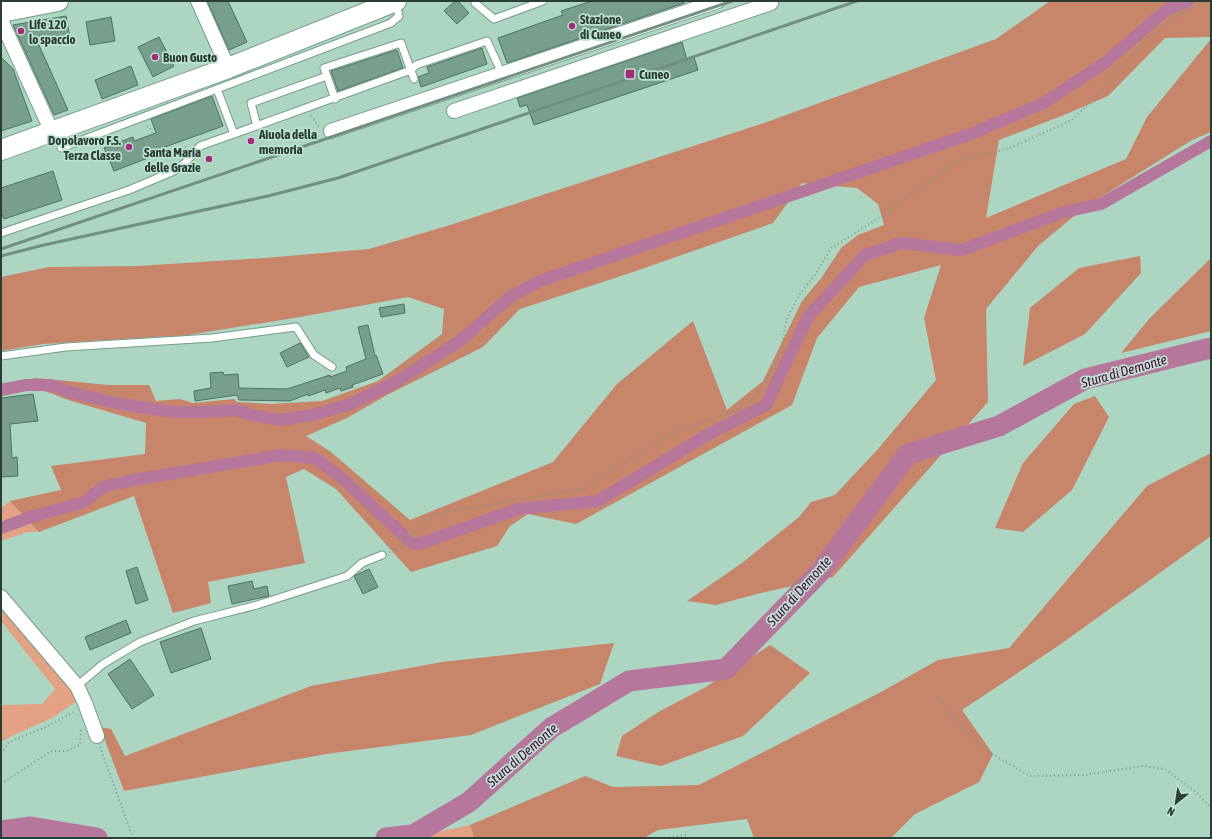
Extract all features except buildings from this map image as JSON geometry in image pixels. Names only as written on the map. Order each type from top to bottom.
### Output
[{"type":"street","points":[[1,12],[58,1]]},
{"type":"street","points":[[198,1],[228,68]]},
{"type":"street","points":[[1,150],[56,140],[228,68],[396,1]]},
{"type":"street","points":[[331,131],[718,1]]},
{"type":"street","points":[[454,111],[771,3]]},
{"type":"street","points":[[1,20],[56,140]]},
{"type":"street","points":[[1,597],[77,686],[97,736]]},
{"type":"lane","points":[[56,140],[217,88],[391,23],[398,16],[396,1]]},
{"type":"lane","points":[[475,1],[475,3],[494,19],[543,1]]},
{"type":"lane","points":[[1,233],[129,190],[174,171],[185,163],[200,146],[335,99],[411,70],[416,65],[487,41],[498,65]]},
{"type":"lane","points":[[335,99],[324,68],[402,44],[414,79]]},
{"type":"lane","points":[[258,126],[251,103],[327,76]]},
{"type":"lane","points":[[217,88],[234,134]]},
{"type":"lane","points":[[1,356],[66,347],[212,338],[296,327],[314,356],[332,367]]},
{"type":"lane","points":[[77,686],[103,664],[140,642],[194,621],[257,605],[347,576],[362,564],[382,555]]},
{"type":"path","points":[[382,555],[398,548],[421,524],[435,514],[585,488],[622,463],[676,432],[740,409],[761,390],[780,355],[787,318],[800,294],[815,275],[831,248],[890,211],[908,196],[957,162],[1010,148],[1072,120],[1099,94],[1150,35],[1185,10],[1210,1]]},
{"type":"path","points":[[304,109],[314,119],[321,131],[331,131]]},
{"type":"path","points":[[142,124],[150,128],[160,153],[200,146]]},
{"type":"path","points":[[938,696],[957,723],[988,751],[1030,776],[1085,775],[1142,766],[1165,769],[1198,793],[1211,808]]},
{"type":"path","points":[[1,753],[8,742],[46,727],[85,703]]},
{"type":"path","points":[[1,784],[22,772],[51,751],[66,751],[80,745],[81,730]]},
{"type":"path","points":[[97,736],[133,838]]},
{"type":"path","points":[[665,838],[686,835]]},
{"type":"shaded area","points":[[1050,1],[1211,1],[1211,37],[1165,38],[1108,96],[999,140],[986,218],[1126,159],[1147,117],[1211,39],[1211,132],[1192,140],[1085,207],[1038,246],[986,309],[988,402],[833,577],[716,605],[687,601],[742,563],[799,517],[811,502],[835,495],[878,449],[936,380],[924,318],[941,265],[859,287],[817,338],[792,405],[576,524],[528,514],[510,526],[497,546],[411,572],[336,489],[304,469],[286,477],[305,563],[208,582],[211,603],[173,613],[134,496],[39,532],[10,501],[61,490],[51,466],[145,454],[146,423],[65,399],[48,392],[27,390],[1,393],[1,384],[36,378],[109,385],[149,385],[156,401],[180,399],[193,403],[234,399],[237,402],[271,404],[322,401],[378,381],[442,334],[444,309],[408,297],[300,317],[188,335],[43,344],[1,351],[1,277],[49,267],[138,266],[265,258],[369,249],[450,225],[764,123],[996,39]],"holes":[[[802,183],[857,188],[878,204],[884,225],[858,235],[841,248],[822,277],[802,301],[763,381],[727,410],[693,321],[617,384],[553,462],[410,520],[331,452],[306,436],[347,418],[387,395],[483,347],[520,309],[633,272],[773,223]]]},
{"type":"shaded area","points":[[1140,256],[1141,273],[1085,334],[1023,366],[1030,308],[1079,268]]},
{"type":"shaded area","points":[[1211,258],[1211,331],[1121,353],[1149,319]]},
{"type":"shaded area","points":[[1095,396],[1109,417],[1072,490],[1023,532],[995,528],[1023,463],[1074,404]]},
{"type":"shaded area","points":[[1211,453],[1211,536],[1058,646],[962,710],[993,754],[979,782],[915,814],[891,838],[754,838],[747,819],[658,830],[644,838],[474,838],[470,825],[585,776],[613,787],[699,785],[881,692],[938,660],[1009,648],[1147,486]]},
{"type":"shaded area","points":[[10,501],[39,532],[28,532],[1,541],[1,508]]},
{"type":"shaded area","points":[[1,601],[62,674],[77,701],[54,717],[1,742],[1,706],[42,704],[55,689],[1,621]]},
{"type":"shaded area","points":[[614,643],[600,684],[471,735],[326,754],[124,791],[100,727],[111,729],[125,756],[311,686],[442,662]]},
{"type":"shaded area","points":[[770,645],[810,673],[743,736],[661,766],[616,756],[622,736],[660,711],[704,688]]},
{"type":"shaded area","points":[[470,825],[474,838],[410,838]]},
{"type":"waterway","points":[[1,390],[26,385],[50,385],[73,393],[120,404],[174,412],[236,410],[252,415],[280,420],[313,415],[351,404],[396,382],[460,341],[510,297],[540,281],[968,135],[1044,103],[1106,62],[1166,10],[1188,1]]},
{"type":"waterway","points":[[409,541],[415,544],[422,543],[518,509],[598,501],[709,434],[766,405],[808,317],[865,255],[902,243],[962,250],[1064,212],[1101,204],[1211,141]]},
{"type":"waterway","name":"Stura di Demonte","points":[[386,838],[413,835],[469,802],[551,728],[629,681],[726,669],[820,572],[908,454],[999,426],[1085,379],[1211,348]]},
{"type":"waterway","points":[[1,528],[28,518],[84,502],[103,487],[134,480],[281,455],[315,458],[343,479],[403,535]]},
{"type":"waterway","name":"Stura di Demonte","points":[[1,831],[31,827],[97,838]]},
{"type":"railway","points":[[1,249],[732,1]]},
{"type":"railway","points":[[1,256],[44,245],[268,196],[338,178],[857,1]]},
{"type":"place","name":"Stazione di Cuneo","points":[[572,26]]},
{"type":"place","name":"Life 120 lo spaccio","points":[[21,31]]},
{"type":"place","name":"Buon Gusto","points":[[155,57]]},
{"type":"place","name":"Cuneo","points":[[630,74]]},
{"type":"place","name":"Aiuola della memoria","points":[[251,141]]},
{"type":"place","name":"Dopolavoro F.S. Terza Classe","points":[[129,147]]},
{"type":"place","name":"Santa Maria delle Grazie","points":[[209,159]]}]
